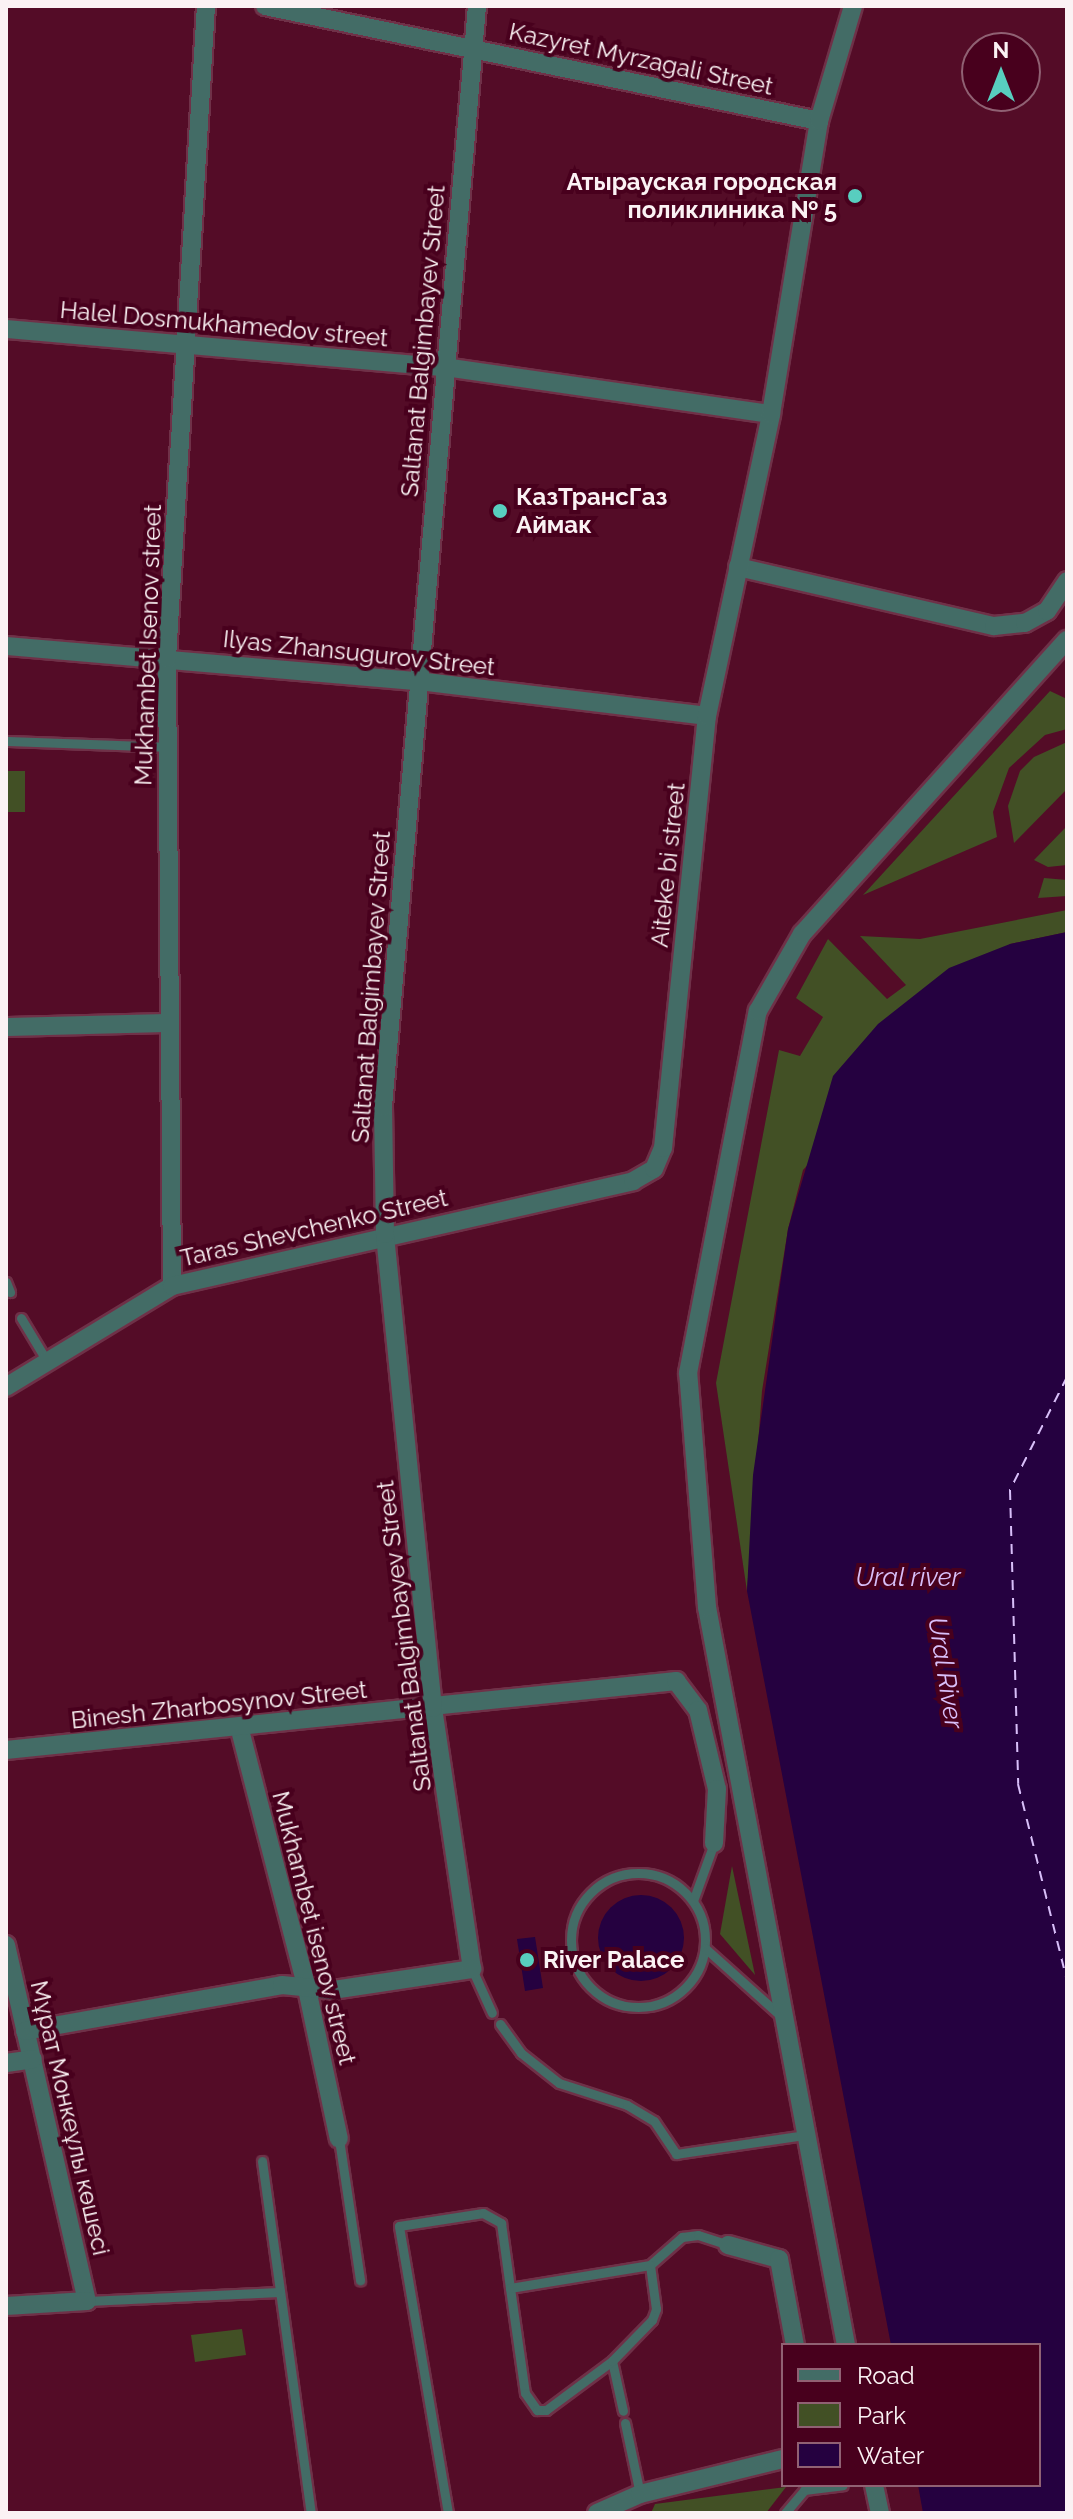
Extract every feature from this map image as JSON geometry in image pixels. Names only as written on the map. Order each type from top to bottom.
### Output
[{"type":"street","name":"Mukhambet Isenov street","points":[[172,1286],[167,1023],[167,658],[206,6]]},
{"type":"street","name":"Kazyret Myrzagali Street","points":[[265,6],[819,121]]},
{"type":"street","name":"Saltanat Balgimbayev Street","points":[[472,1969],[433,1708],[385,1234],[383,1107],[477,6]]},
{"type":"street","name":"Aiteke bi street","points":[[654,1169],[663,1148],[707,716],[771,414],[819,121],[853,6]]},
{"type":"street","name":"Halel Dosmukhamedov street","points":[[6,329],[444,367],[771,414]]},
{"type":"street","points":[[738,567],[994,626],[1025,623],[1047,611],[1067,581]]},
{"type":"street","points":[[846,2343],[707,1607],[688,1373],[758,1011],[802,934],[1067,640]]},
{"type":"street","name":"Ilyas Zhansugurov Street","points":[[6,646],[418,681],[707,716]]},
{"type":"street","points":[[6,1027],[167,1023]]},
{"type":"street","name":"Taras Shevchenko Street","points":[[6,1387],[172,1286],[385,1234],[633,1181],[654,1169]]},
{"type":"street","name":"Binesh Zharbosynov Street","points":[[6,1750],[240,1730],[676,1681],[698,1710],[717,1789],[714,1843]]},
{"type":"street","name":"Mukhambet isenov street","points":[[240,1730],[307,1989],[339,2139]]},
{"type":"street","name":"Мұрат Монкеұлы көшесі","points":[[6,1945],[87,2301]]},
{"type":"street","points":[[25,2031],[282,1985],[333,1990],[472,1969]]},
{"type":"street","points":[[6,2063],[33,2059]]},
{"type":"street","points":[[728,2245],[779,2259],[795,2343]]},
{"type":"street","points":[[6,2306],[87,2301]]},
{"type":"street","points":[[597,2513],[640,2494],[781,2459]]},
{"type":"street","points":[[874,2487],[880,2513]]},
{"type":"lane","points":[[6,741],[167,747]]},
{"type":"lane","points":[[21,1318],[48,1363]]},
{"type":"lane","points":[[693,1901],[714,1843]]},
{"type":"lane","points":[[628,1873],[653,1874],[676,1884],[693,1901],[704,1924],[705,1948],[697,1972],[682,1992],[660,2004],[635,2008],[611,2002],[590,1988],[573,1956],[573,1919],[585,1897],[604,1881],[628,1873]]},
{"type":"lane","points":[[705,1948],[783,2018]]},
{"type":"lane","points":[[472,1969],[492,2013]]},
{"type":"lane","points":[[500,2024],[521,2053],[559,2083],[627,2105],[654,2121],[676,2154],[805,2135]]},
{"type":"lane","points":[[339,2139],[360,2280]]},
{"type":"lane","points":[[262,2161],[311,2513]]},
{"type":"lane","points":[[448,2513],[399,2226],[494,2215],[501,2223],[529,2404],[546,2410],[612,2361],[656,2309],[650,2265]]},
{"type":"lane","points":[[510,2288],[650,2265],[682,2237],[698,2235],[728,2245]]},
{"type":"lane","points":[[87,2301],[280,2292]]},
{"type":"lane","points":[[612,2361],[623,2411]]},
{"type":"lane","points":[[625,2423],[640,2494]]},
{"type":"lane","points":[[785,2513],[804,2490],[827,2487]]},
{"type":"green space","points":[[1050,691],[1067,699],[1067,729],[1045,735],[1009,768],[993,812],[997,837],[863,895]]},
{"type":"green space","points":[[1067,742],[1067,789],[1014,843],[1008,806],[1020,771],[1034,757]]},
{"type":"green space","points":[[6,771],[25,771],[25,812],[6,812]]},
{"type":"green space","points":[[1067,826],[1067,865],[1048,867],[1034,860]]},
{"type":"green space","points":[[1044,878],[1067,880],[1067,896],[1038,898]]},
{"type":"green space","points":[[1067,910],[1067,932],[1010,944],[803,1170],[788,1229],[762,1391],[747,1591],[716,1383],[779,1050],[800,1056],[823,1017],[796,998],[828,939],[887,999],[906,985],[860,936],[920,939]]},
{"type":"green space","points":[[732,1866],[755,1975],[720,1934]]},
{"type":"green space","points":[[242,2329],[246,2355],[195,2362],[191,2335]]},
{"type":"green space","points":[[786,2487],[766,2513],[651,2513],[655,2504]]},
{"type":"water","name":"Ural river","points":[[1067,932],[1067,2513],[923,2513],[918,2487],[1041,2487],[1041,2343],[891,2343],[747,1591],[753,1475],[788,1229],[833,1076],[878,1024],[949,968],[1010,944]]},
{"type":"water","points":[[641,1895],[657,1899],[671,1908],[680,1922],[684,1938],[680,1954],[671,1968],[657,1977],[641,1981],[625,1977],[611,1968],[602,1954],[598,1938],[602,1922],[611,1908],[625,1899]]},
{"type":"water","points":[[535,1937],[543,1988],[525,1991],[517,1939]]},
{"type":"ferry route","points":[[1067,1377],[1010,1490],[1018,1784],[1067,1981]]},
{"type":"place","name":"Атырауская городская поликлиника № 5","points":[[855,196]]},
{"type":"place","name":"КазТрансГаз Аймак","points":[[500,511]]},
{"type":"place","name":"River Palace","points":[[527,1960]]},
{"type":"water label","name":"Ural River","points":[[945,1673]]}]
